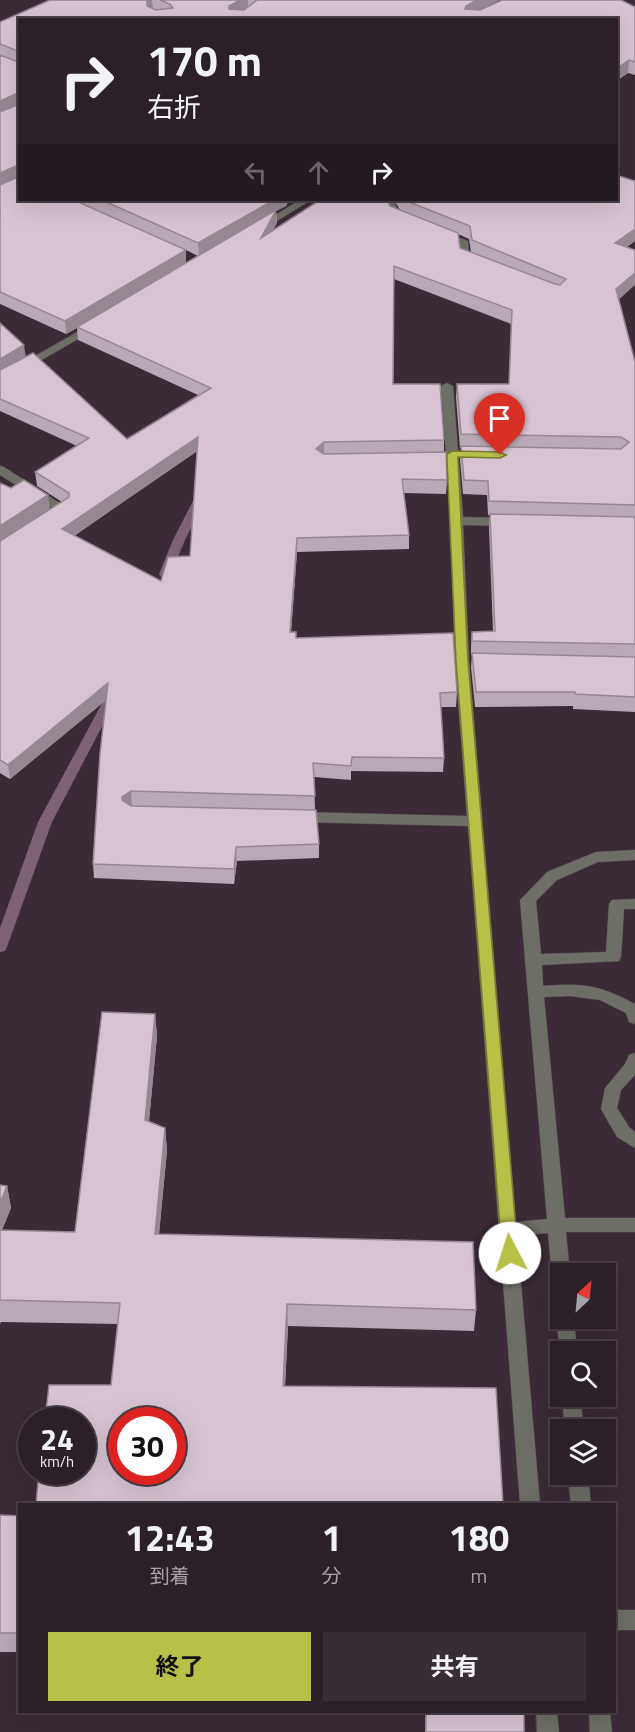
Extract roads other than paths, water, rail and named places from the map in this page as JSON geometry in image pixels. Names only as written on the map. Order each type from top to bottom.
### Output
[{"type":"street","points":[[248,234],[304,201]]},
{"type":"street","points":[[378,201],[390,203],[395,215],[415,223]]},
{"type":"street","points":[[434,231],[464,243],[464,257],[485,265]]},
{"type":"street","points":[[0,381],[110,316]]},
{"type":"street","points":[[447,386],[468,661],[475,821],[530,1503]]},
{"type":"street","points":[[0,470],[63,509],[45,521]]},
{"type":"street","points":[[457,521],[516,523]]},
{"type":"street","points":[[286,817],[475,821]]},
{"type":"street","points":[[560,1263],[528,900],[552,876],[596,857],[635,855]]},
{"type":"street","points":[[533,960],[613,957],[617,903],[635,904]]},
{"type":"street","points":[[536,992],[570,990],[603,994],[633,1010],[635,1018]]},
{"type":"street","points":[[635,1059],[632,1067],[614,1088],[609,1109],[623,1132],[635,1141]]},
{"type":"street","points":[[508,1230],[556,1225],[635,1225]]},
{"type":"street","points":[[579,1485],[581,1503]]},
{"type":"street","points":[[616,1620],[635,1620]]},
{"type":"street","points":[[547,1713],[548,1732]]},
{"type":"street","points":[[600,1713],[601,1732]]},
{"type":"waterway","points":[[165,574],[201,497]]},
{"type":"waterway","points":[[0,947],[45,822],[113,694]]}]
